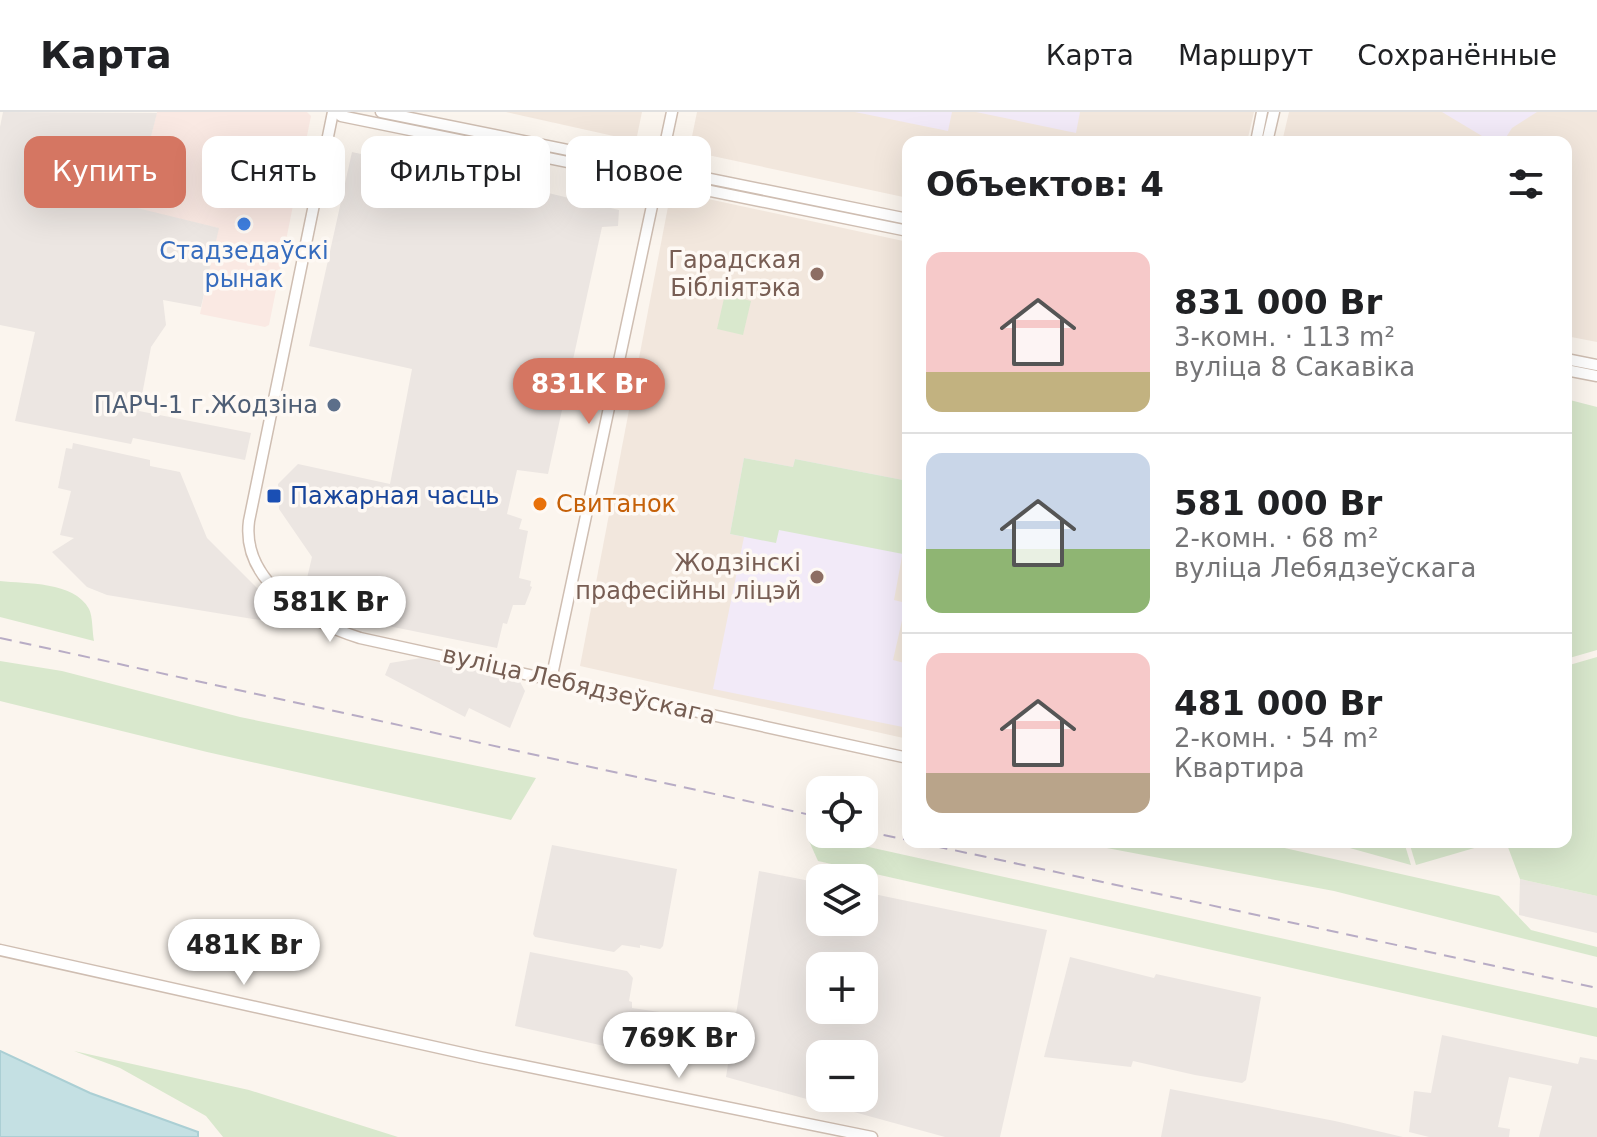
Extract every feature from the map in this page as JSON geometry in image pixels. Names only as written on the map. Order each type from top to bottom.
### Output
[{"type":"main road","points":[[335,112],[341,116],[476,136]]},
{"type":"main road","name":"вуліца Лебядзеўскага","points":[[335,112],[249,521],[252,556],[266,579],[289,603],[346,634],[902,757]]},
{"type":"main road","points":[[381,112],[481,136]]},
{"type":"main road","points":[[667,136],[672,112]]},
{"type":"main road","points":[[1257,136],[1262,112]]},
{"type":"main road","points":[[1268,136],[1274,112]]},
{"type":"main road","points":[[711,184],[830,209],[902,229]]},
{"type":"main road","points":[[551,680],[653,208]]},
{"type":"main road","points":[[830,209],[902,218]]},
{"type":"main road","points":[[1572,360],[1597,365]]},
{"type":"main road","points":[[1572,371],[1597,376]]},
{"type":"main road","points":[[0,950],[480,1057],[872,1137]]},
{"type":"shaded area","points":[[3,112],[157,113],[151,136],[24,136],[24,208],[137,208],[219,228],[201,307],[163,300],[166,325],[151,347],[139,411],[251,433],[245,460],[133,438],[131,444],[15,421],[35,332],[0,325],[0,127]]},
{"type":"shaded area","points":[[157,112],[307,112],[311,116],[307,136],[202,136],[202,208],[293,208],[269,325],[265,327],[200,314],[218,228],[133,208],[186,208],[186,136],[151,136]]},
{"type":"shaded area","points":[[506,112],[642,112],[637,136],[614,136]]},
{"type":"shaded area","points":[[697,112],[1254,112],[1248,136],[902,136],[902,197],[711,156],[711,136],[692,136]]},
{"type":"shaded area","points":[[855,112],[952,112],[948,131]]},
{"type":"shaded area","points":[[976,112],[1080,112],[1076,133]]},
{"type":"shaded area","points":[[1289,112],[1597,112],[1597,342],[1572,337],[1572,136],[1283,136]]},
{"type":"shaded area","points":[[1442,112],[1537,112],[1512,128],[1507,136],[1482,136]]},
{"type":"shaded area","points":[[352,152],[361,154],[361,208],[550,208],[550,193],[566,197],[566,208],[619,210],[618,226],[602,227],[548,474],[517,470],[507,514],[522,519],[519,529],[528,531],[519,578],[531,581],[532,587],[525,605],[513,605],[507,624],[503,623],[497,648],[334,615],[303,595],[312,557],[279,509],[278,484],[298,464],[390,484],[412,369],[309,346],[340,208],[345,208],[345,184]]},
{"type":"shaded area","points":[[711,200],[902,241],[902,738],[580,666],[668,208],[711,208]]},
{"type":"shaded area","points":[[73,443],[150,460],[150,466],[180,472],[207,538],[286,617],[284,624],[107,595],[87,587],[52,552],[74,538],[60,535],[71,491],[58,488],[66,448],[72,449]]},
{"type":"shaded area","name":"Жодзінскі прафесійны ліцэй","points":[[744,458],[793,467],[795,459],[902,480],[902,557],[894,600],[902,602],[902,621],[893,660],[902,662],[902,727],[713,689],[744,537],[730,534]]},
{"type":"shaded area","points":[[421,658],[519,680],[525,691],[510,728],[469,708],[465,717],[385,675],[390,663]]},
{"type":"shaded area","points":[[552,845],[677,869],[663,946],[660,949],[622,945],[614,952],[535,937],[533,934]]},
{"type":"shaded area","points":[[759,871],[806,880],[806,936],[878,936],[878,895],[1047,930],[1000,1137],[945,1137],[854,1112],[878,1112],[878,1040],[806,1040],[806,1099],[726,1077]]},
{"type":"shaded area","points":[[1520,879],[1597,896],[1597,933],[1519,915]]},
{"type":"shaded area","points":[[530,952],[627,971],[633,978],[629,1001],[632,1008],[722,1021],[716,1064],[613,1048],[515,1026]]},
{"type":"shaded area","points":[[1070,957],[1154,978],[1156,974],[1261,997],[1246,1080],[1242,1083],[1133,1061],[1131,1067],[1044,1057]]},
{"type":"shaded area","points":[[1442,1035],[1578,1064],[1580,1057],[1597,1060],[1597,1137],[1539,1137],[1552,1086],[1509,1077],[1498,1127],[1510,1129],[1509,1137],[1429,1137],[1409,1132],[1414,1091],[1431,1093]]},
{"type":"shaded area","points":[[1170,1089],[1335,1121],[1403,1137],[1161,1137]]},
{"type":"green space","points":[[725,294],[751,301],[743,335],[717,329]]},
{"type":"green space","points":[[1572,401],[1597,407],[1597,650],[1572,657]]},
{"type":"green space","points":[[744,458],[793,467],[795,459],[902,480],[902,554],[779,530],[776,543],[730,534]]},
{"type":"green space","points":[[0,581],[49,586],[72,593],[89,609],[94,641],[0,617]]},
{"type":"green space","points":[[1597,657],[1597,896],[1520,879],[1508,848],[1572,848],[1572,664]]},
{"type":"green space","points":[[0,661],[62,671],[240,717],[536,778],[511,820],[207,752],[0,701]]},
{"type":"green space","points":[[812,848],[873,848],[1597,1008],[1597,1037],[878,875],[878,864],[818,861]]},
{"type":"green space","points":[[1107,848],[1285,848],[1499,896],[1531,930],[1597,947],[1597,957],[1334,891]]},
{"type":"green space","points":[[1350,848],[1406,848],[1411,865]]},
{"type":"green space","points":[[1411,848],[1474,848],[1416,865]]},
{"type":"green space","points":[[74,1051],[249,1090],[398,1137],[223,1137],[206,1116],[120,1068]]},
{"type":"water","points":[[0,1051],[90,1093],[198,1132],[198,1137],[0,1137]]},
{"type":"railway","points":[[0,638],[806,814]]},
{"type":"railway","points":[[878,834],[902,839]]},
{"type":"railway","points":[[944,848],[1597,988]]},
{"type":"place","name":"Стадзедаўскі рынак","points":[[244,224]]},
{"type":"place","name":"Гарадская Бібліятэка","points":[[817,274]]},
{"type":"place","name":"ПАРЧ-1 г.Жодзіна","points":[[334,405]]},
{"type":"place","name":"Пажарная часць","points":[[274,496]]},
{"type":"place","name":"Свитанок","points":[[540,504]]},
{"type":"place","name":"Жодзінскі прафесійны ліцэй","points":[[817,577]]}]
